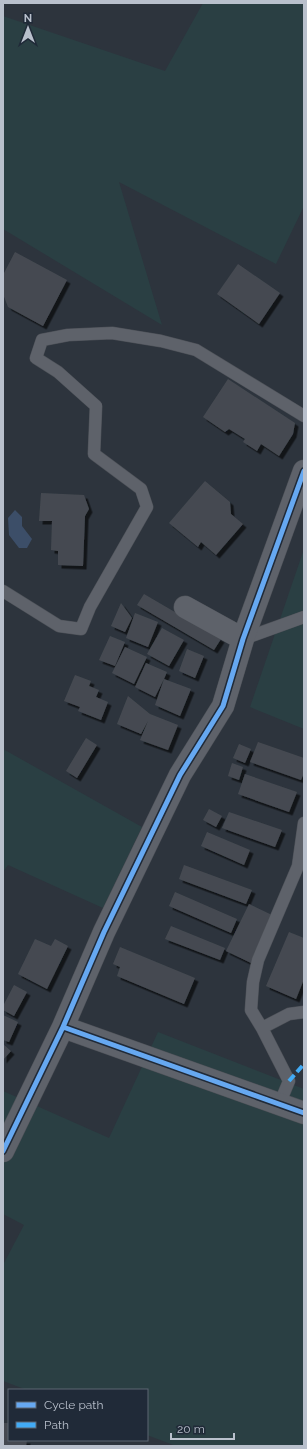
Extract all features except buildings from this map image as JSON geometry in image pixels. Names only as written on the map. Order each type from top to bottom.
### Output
[{"type":"street","points":[[3,1151],[63,1027],[104,932],[180,774],[223,706],[243,639],[304,471]]},
{"type":"street","points":[[185,607],[243,639]]},
{"type":"street","points":[[63,1027],[304,1113]]},
{"type":"lane","points":[[3,591],[59,626],[81,629],[90,607],[147,507],[141,489],[94,454],[96,406],[58,372],[36,358],[42,340],[68,335],[112,333],[161,341],[196,350],[304,416]]},
{"type":"lane","points":[[243,639],[304,617]]},
{"type":"lane","points":[[279,1105],[289,1081],[262,1028],[251,1010],[253,982],[258,960],[298,866],[304,823]]},
{"type":"lane","points":[[262,1028],[289,1014],[304,1012]]},
{"type":"green space","points":[[203,3],[304,3],[304,206],[276,264],[119,182],[162,325],[3,229],[3,16],[165,71]]},
{"type":"green space","points":[[304,549],[304,729],[250,707]]},
{"type":"green space","points":[[3,749],[142,827],[103,908],[8,865],[3,872]]},
{"type":"green space","points":[[158,1032],[304,1089],[304,1446],[176,1446],[148,1435],[148,1389],[24,1389],[3,1381],[3,1265],[24,1225],[3,1214],[3,1091],[109,1138]]},
{"type":"water","points":[[15,510],[22,517],[22,526],[32,539],[27,548],[19,548],[9,535],[8,518]]},
{"type":"marked path","points":[[289,1081],[304,1064]]},
{"type":"cycle path","points":[[63,1027],[104,932],[180,775],[223,706],[243,639],[304,471]]},
{"type":"cycle path","points":[[3,1151],[63,1027],[304,1113]]}]
